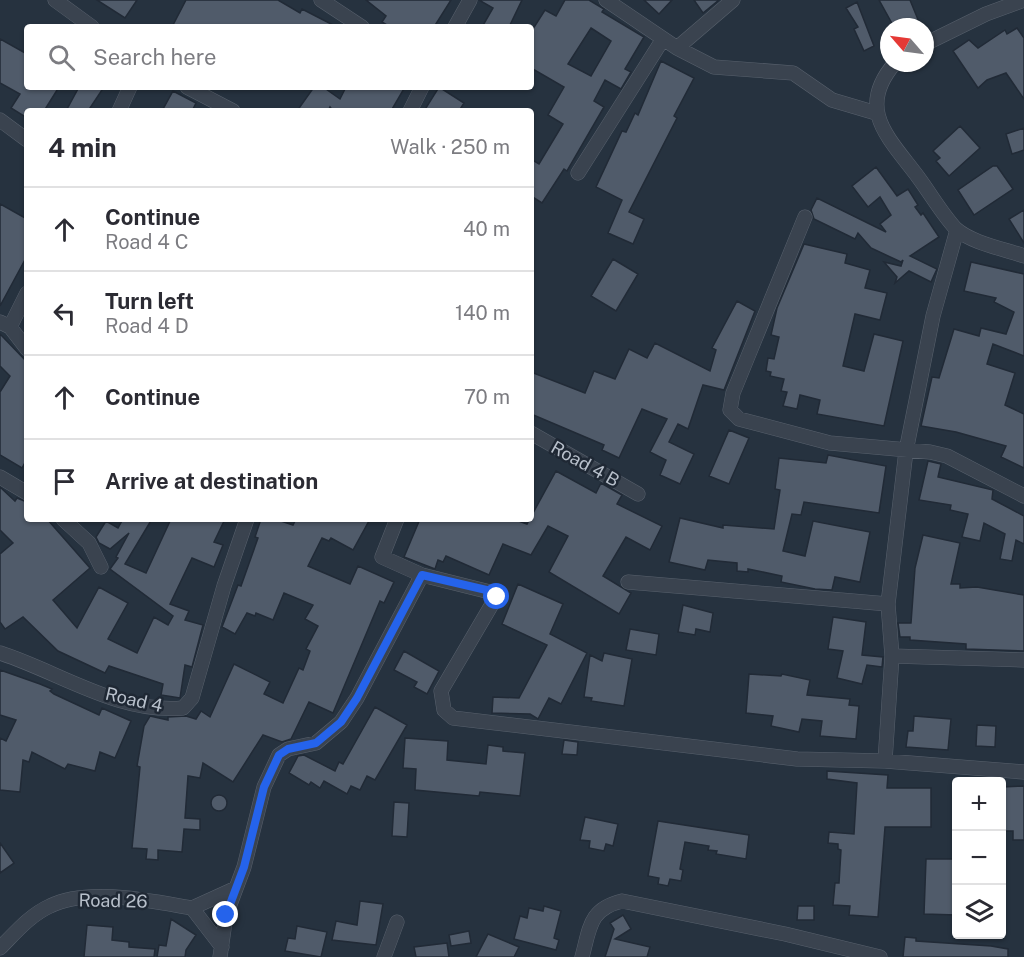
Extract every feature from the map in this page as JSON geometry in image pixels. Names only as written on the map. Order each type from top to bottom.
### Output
[{"type":"street","points":[[55,0],[88,24]]},
{"type":"street","points":[[321,0],[357,24]]},
{"type":"street","points":[[457,24],[470,0]]},
{"type":"street","points":[[606,0],[677,48],[714,67],[793,73],[832,100],[876,113]]},
{"type":"street","points":[[677,48],[733,0]]},
{"type":"street","points":[[934,40],[986,14],[1024,0]]},
{"type":"street","points":[[578,172],[663,39]]},
{"type":"street","points":[[887,72],[876,93],[876,113],[889,141],[957,230],[1024,256]]},
{"type":"street","points":[[120,108],[129,90]]},
{"type":"street","points":[[193,90],[227,108]]},
{"type":"street","points":[[412,108],[420,90]]},
{"type":"street","points":[[0,120],[24,138]]},
{"type":"street","points":[[805,217],[733,393],[730,410],[739,419],[830,443],[947,456],[1024,496]]},
{"type":"street","points":[[885,761],[892,657],[888,604],[906,451],[933,316],[957,230]]},
{"type":"street","points":[[24,297],[5,324],[24,346]]},
{"type":"street","name":"Road 4 B","points":[[534,436],[638,494]]},
{"type":"street","points":[[0,477],[24,491]]},
{"type":"street","points":[[66,522],[88,543],[101,567]]},
{"type":"street","name":"Road 4","points":[[0,653],[108,696],[150,706],[183,708],[192,698],[215,614],[246,522]]},
{"type":"street","points":[[396,522],[382,557],[422,575],[498,594],[441,691],[444,710],[453,718],[797,759],[885,761],[1024,772]]},
{"type":"street","points":[[221,952],[226,915],[256,822],[264,787],[279,755],[288,749],[316,743],[341,722],[357,698],[422,575]]},
{"type":"street","points":[[628,582],[888,604]]},
{"type":"street","points":[[892,657],[1024,660]]},
{"type":"street","points":[[221,952],[192,908],[236,888]]},
{"type":"street","name":"Road 26","points":[[0,948],[22,926],[50,906],[80,897],[146,900],[192,908]]},
{"type":"street","points":[[582,957],[592,918],[605,905],[622,901],[785,934],[880,957]]},
{"type":"street","points":[[384,957],[396,922]]},
{"type":"building","points":[[97,0],[137,0],[125,18]]},
{"type":"building","points":[[186,0],[278,0],[300,13],[302,9],[331,24],[174,24]]},
{"type":"building","points":[[366,0],[451,0],[436,24],[385,24],[382,22],[386,16]]},
{"type":"building","points":[[479,0],[522,0],[510,24],[484,24],[493,8]]},
{"type":"building","points":[[565,0],[589,0],[604,9],[602,12],[644,37],[625,69],[631,72],[621,89],[605,80],[594,101],[604,107],[567,171],[564,169],[542,203],[534,198],[534,161],[539,164],[563,124],[548,115],[564,87],[534,70],[534,27],[545,10],[556,16]],"holes":[[[591,28],[611,41],[591,76],[568,64]]]},
{"type":"building","points":[[644,0],[672,0],[659,14]]},
{"type":"building","points":[[694,0],[719,0],[703,13]]},
{"type":"building","points":[[879,0],[910,0],[917,18],[889,18]]},
{"type":"building","points":[[857,2],[874,46],[864,51],[854,29],[858,27],[846,8]]},
{"type":"building","points":[[1017,28],[1024,38],[1024,99],[1006,73],[987,80],[978,88],[953,51],[969,40],[978,48],[1005,30],[1007,34]]},
{"type":"building","points":[[0,39],[24,52],[24,90],[57,90],[46,108],[24,108],[24,116],[11,108],[20,94],[0,83]]},
{"type":"building","points":[[661,61],[694,78],[674,116],[677,118],[629,212],[644,219],[633,244],[608,233],[622,200],[596,187],[622,131],[626,132],[635,113],[638,115]]},
{"type":"building","points":[[77,90],[102,90],[90,108],[68,108]]},
{"type":"building","points":[[312,90],[327,90],[340,99],[344,90],[403,90],[393,108],[299,108]]},
{"type":"building","points":[[437,90],[444,90],[464,103],[461,108],[426,108]]},
{"type":"building","points":[[173,91],[196,103],[194,108],[164,108]]},
{"type":"building","points":[[960,126],[980,148],[949,176],[936,161],[940,158],[933,151]]},
{"type":"building","points":[[1024,128],[1024,150],[1012,154],[1006,134]]},
{"type":"building","points":[[993,166],[997,166],[1013,189],[974,215],[958,190]]},
{"type":"building","points":[[876,167],[897,196],[908,189],[918,205],[915,207],[921,215],[923,213],[939,237],[910,256],[937,269],[931,282],[909,271],[895,283],[897,277],[884,262],[901,266],[903,260],[901,262],[871,248],[858,233],[855,239],[814,219],[811,210],[817,198],[886,232],[880,224],[891,215],[880,197],[868,207],[852,186]]},
{"type":"building","points":[[0,204],[24,217],[24,262],[0,306]]},
{"type":"building","points":[[1024,210],[1024,243],[1009,219]]},
{"type":"building","points":[[804,244],[847,254],[845,263],[870,270],[865,288],[887,293],[880,320],[855,314],[843,366],[864,371],[874,334],[903,341],[884,426],[817,414],[820,400],[800,395],[797,409],[783,406],[787,392],[781,391],[784,379],[770,376],[771,372],[766,371],[768,358],[774,359],[779,337],[771,335],[777,308]]},
{"type":"building","points":[[613,259],[638,274],[616,311],[591,296]]},
{"type":"building","points":[[971,262],[1024,274],[1024,356],[993,344],[987,364],[1015,373],[1005,405],[1024,414],[1024,468],[1001,457],[1006,446],[956,432],[921,426],[932,377],[939,378],[954,329],[979,336],[981,328],[1006,334],[1014,312],[994,302],[996,298],[964,291]]},
{"type":"building","points":[[737,301],[755,311],[724,390],[703,385],[688,429],[678,424],[669,442],[694,454],[680,484],[660,475],[666,460],[650,452],[667,419],[642,409],[619,458],[602,450],[604,445],[534,415],[534,373],[585,393],[594,371],[615,379],[629,349],[647,358],[655,343],[710,371],[716,350],[712,348]]},
{"type":"building","points":[[0,334],[24,359],[24,464],[22,468],[0,455],[0,392],[10,376],[0,366]]},
{"type":"building","points":[[729,430],[749,438],[729,484],[709,476]]},
{"type":"building","points":[[828,455],[886,466],[879,513],[804,502],[801,515],[792,514],[783,551],[805,556],[813,521],[870,532],[860,582],[835,577],[832,590],[815,589],[781,582],[782,576],[748,569],[748,572],[737,571],[737,563],[708,560],[705,570],[669,562],[680,518],[723,528],[723,525],[774,529],[780,490],[775,489],[779,458],[826,463]]},
{"type":"building","points":[[928,461],[941,464],[938,477],[993,490],[992,499],[1024,516],[1024,544],[1016,540],[1012,561],[1000,559],[1005,534],[984,523],[980,541],[962,537],[968,514],[950,510],[951,505],[919,500]]},
{"type":"building","points":[[556,471],[596,493],[601,483],[622,495],[617,504],[662,526],[650,550],[626,537],[603,576],[631,593],[619,614],[549,572],[568,536],[548,526],[531,555],[503,544],[489,575],[446,556],[443,562],[438,560],[435,569],[404,557],[419,522],[521,522],[527,524],[534,522],[534,511]]},
{"type":"building","points":[[0,487],[15,501],[17,498],[24,501],[24,522],[50,522],[90,568],[53,600],[77,628],[99,587],[128,603],[108,639],[137,653],[154,617],[168,625],[173,616],[110,569],[118,558],[116,557],[129,533],[110,549],[99,543],[96,537],[105,522],[118,528],[121,522],[150,522],[125,564],[146,573],[170,522],[224,522],[214,542],[223,545],[214,567],[192,558],[170,604],[189,611],[185,620],[203,625],[192,667],[185,665],[180,698],[161,695],[163,684],[109,666],[105,673],[58,651],[23,617],[5,629],[0,622],[0,554],[13,543],[0,530]]},
{"type":"building","points":[[260,522],[284,522],[293,525],[294,522],[368,522],[353,550],[331,538],[329,541],[322,538],[308,566],[350,584],[358,566],[394,582],[384,603],[380,601],[333,713],[309,702],[291,739],[282,742],[263,735],[233,782],[203,763],[200,778],[188,776],[185,818],[200,819],[200,830],[184,829],[182,852],[158,850],[158,860],[146,859],[147,849],[132,848],[140,767],[137,766],[144,726],[150,716],[168,720],[168,717],[186,716],[196,719],[201,711],[210,717],[234,664],[270,682],[264,694],[283,703],[299,668],[303,670],[310,651],[306,649],[318,626],[305,619],[313,605],[284,593],[273,620],[256,613],[255,616],[247,613],[235,634],[222,627],[238,585],[241,586],[258,538],[255,537]]},
{"type":"building","points":[[923,535],[960,543],[951,584],[960,584],[960,588],[977,587],[1024,595],[1024,651],[966,649],[966,644],[910,640],[910,637],[900,637],[898,623],[911,623],[915,568]]},
{"type":"building","points":[[518,584],[563,604],[550,634],[587,653],[561,704],[549,698],[538,719],[530,714],[492,713],[493,697],[519,698],[547,645],[502,624]]},
{"type":"building","points":[[683,605],[713,613],[710,632],[696,629],[695,635],[678,632]]},
{"type":"building","points":[[833,617],[866,622],[862,655],[883,657],[882,667],[867,665],[862,684],[837,678],[843,651],[828,649]]},
{"type":"building","points":[[630,629],[659,634],[656,655],[626,650]]},
{"type":"building","points":[[404,651],[439,671],[427,694],[414,687],[417,682],[394,670]]},
{"type":"building","points":[[604,653],[632,659],[624,706],[591,701],[592,698],[584,697],[590,655],[602,661]]},
{"type":"building","points":[[0,670],[52,689],[50,691],[54,694],[99,715],[102,708],[131,721],[115,758],[100,752],[95,771],[68,764],[65,769],[32,752],[29,762],[23,760],[20,792],[0,790],[0,738],[6,741],[16,720],[0,715]]},
{"type":"building","points":[[749,674],[781,676],[782,674],[810,680],[807,695],[850,699],[849,705],[859,706],[856,739],[820,736],[822,721],[802,719],[799,732],[771,726],[773,716],[746,713]]},
{"type":"building","points":[[375,707],[407,725],[375,780],[367,776],[360,790],[351,786],[347,794],[324,781],[320,788],[311,782],[309,785],[289,773],[298,756],[304,755],[335,771],[339,762],[343,764]]},
{"type":"building","points":[[914,716],[951,719],[948,750],[906,747],[908,731],[913,731]]},
{"type":"building","points":[[977,725],[996,726],[995,747],[976,746]]},
{"type":"building","points":[[405,738],[448,741],[447,760],[486,764],[488,745],[503,747],[503,751],[525,753],[520,796],[480,792],[479,796],[415,790],[416,769],[403,768]]},
{"type":"building","points":[[564,740],[578,742],[577,755],[562,754]]},
{"type":"building","points":[[827,771],[888,775],[887,788],[931,788],[931,827],[885,827],[878,917],[849,915],[850,906],[833,905],[835,883],[839,883],[841,850],[838,849],[838,844],[828,843],[829,832],[854,834],[857,783],[827,779]]},
{"type":"building","points":[[1024,786],[1024,840],[1013,840],[1013,831],[1006,831],[1006,787]]},
{"type":"building","points":[[216,795],[222,795],[227,803],[225,809],[216,811],[211,806],[211,800]]},
{"type":"building","points":[[394,802],[409,803],[407,837],[392,836]]},
{"type":"building","points":[[585,817],[618,824],[613,846],[606,844],[604,851],[589,848],[590,841],[580,840]]},
{"type":"building","points":[[658,821],[749,835],[746,859],[716,854],[717,851],[708,850],[709,846],[685,842],[680,869],[683,870],[681,881],[670,879],[668,886],[658,884],[659,878],[648,876]]},
{"type":"building","points":[[0,843],[14,863],[0,873]]},
{"type":"building","points":[[926,859],[952,859],[952,915],[924,914]]},
{"type":"building","points":[[360,901],[383,904],[376,945],[332,940],[336,921],[357,925]]},
{"type":"building","points":[[544,906],[561,911],[554,938],[559,940],[556,950],[514,939],[520,916],[527,918],[529,908],[543,911]]},
{"type":"building","points":[[798,906],[814,906],[814,920],[797,920]]},
{"type":"building","points":[[623,915],[631,929],[615,939],[650,947],[647,957],[605,957],[614,929],[610,923]]},
{"type":"building","points":[[171,919],[196,935],[186,950],[185,957],[157,957],[159,945],[166,946]]},
{"type":"building","points":[[87,925],[113,927],[112,940],[129,942],[129,947],[155,949],[154,957],[84,957]]},
{"type":"building","points":[[297,926],[327,932],[321,957],[285,951],[288,938],[295,939]]},
{"type":"building","points":[[469,931],[471,943],[451,946],[449,935]]},
{"type":"building","points":[[488,934],[519,947],[514,957],[476,957]]},
{"type":"building","points":[[905,937],[916,938],[916,941],[1008,949],[1008,957],[903,957]]},
{"type":"building","points":[[447,943],[449,957],[416,957],[414,947]]},
{"type":"route","points":[[226,915],[244,867],[264,787],[279,755],[288,749],[316,743],[341,722],[357,698],[422,575],[495,592],[498,594],[497,597]]}]
